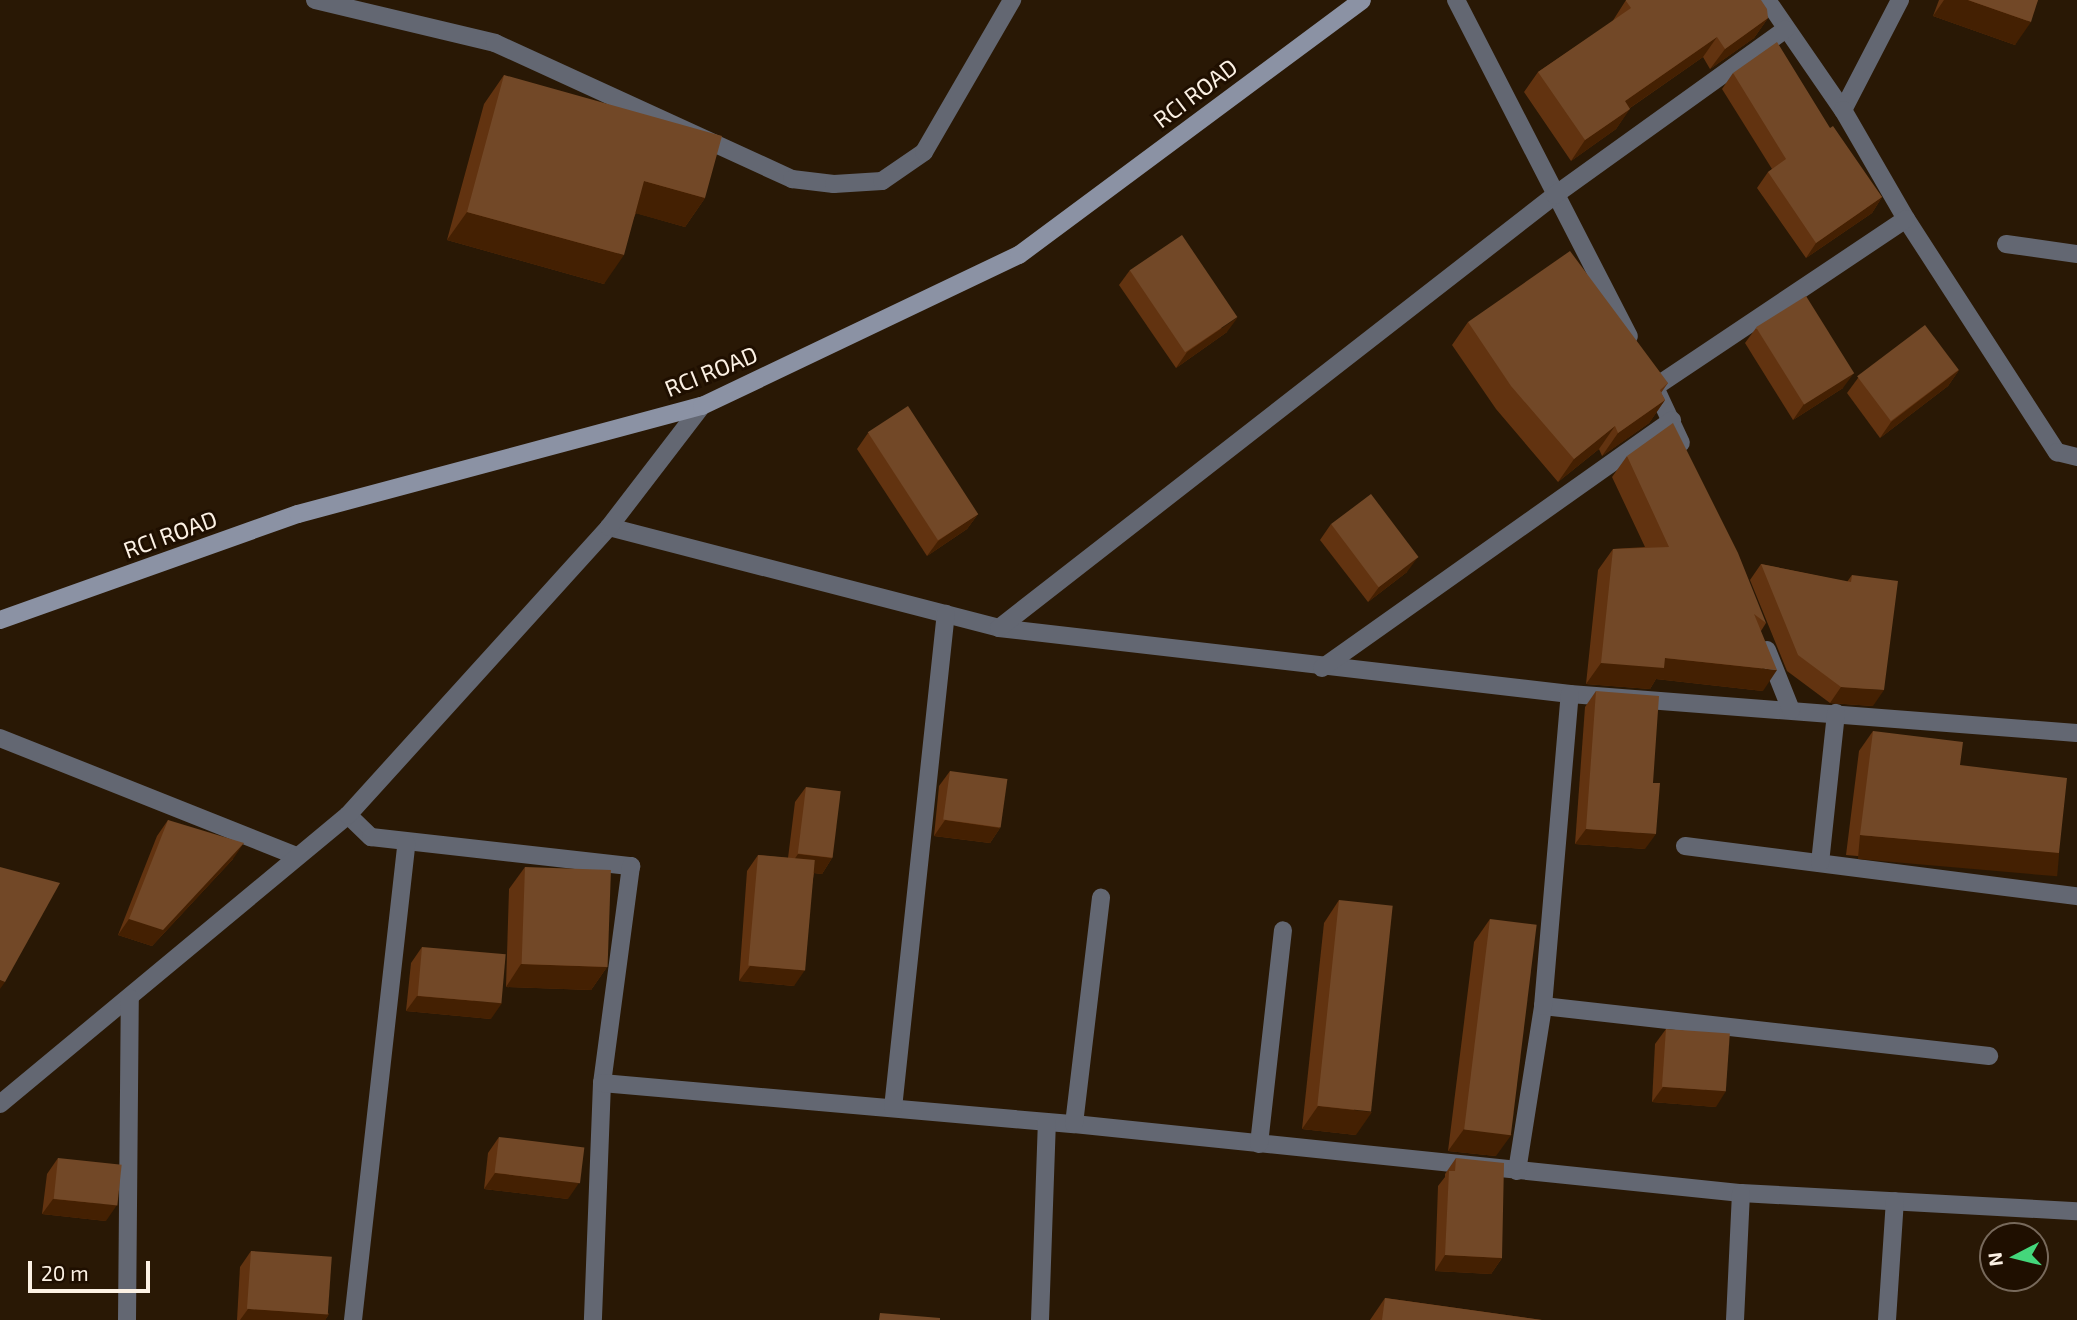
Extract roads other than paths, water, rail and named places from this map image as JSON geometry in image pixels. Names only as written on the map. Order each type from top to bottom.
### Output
[{"type":"street","points":[[315,0],[495,43],[792,179],[834,184],[882,181],[924,152],[1012,0]]},
{"type":"street","name":"RCI ROAD","points":[[0,620],[298,514],[702,406],[1019,255],[1362,0]]},
{"type":"street","points":[[1456,0],[1640,357],[1688,458]]},
{"type":"street","points":[[1767,0],[1843,110],[1906,219],[2057,452],[2077,457]]},
{"type":"street","points":[[1843,110],[1900,0]]},
{"type":"street","points":[[999,628],[1555,195],[1786,29]]},
{"type":"street","points":[[1655,387],[1906,219]]},
{"type":"street","points":[[2006,244],[2077,254]]},
{"type":"street","points":[[0,1104],[348,815],[609,527],[702,406]]},
{"type":"street","points":[[1322,668],[1672,421]]},
{"type":"street","points":[[609,527],[999,628],[1322,668],[1570,694],[2077,733]]},
{"type":"street","points":[[892,1108],[946,614]]},
{"type":"street","points":[[1760,634],[1791,709]]},
{"type":"street","points":[[1517,1171],[1543,1006],[1570,694]]},
{"type":"street","points":[[1820,863],[1836,713]]},
{"type":"street","points":[[0,738],[298,856]]},
{"type":"street","points":[[348,815],[371,838],[406,844],[631,866],[602,1083],[593,1320]]},
{"type":"street","points":[[353,1320],[406,844]]},
{"type":"street","points":[[1685,846],[2077,896]]},
{"type":"street","points":[[1074,1124],[1101,898]]},
{"type":"street","points":[[1259,1144],[1283,930]]},
{"type":"street","points":[[127,1320],[130,998]]},
{"type":"street","points":[[1543,1006],[1989,1056]]},
{"type":"street","points":[[602,1083],[1074,1124],[1741,1193],[2077,1211]]},
{"type":"street","points":[[1040,1320],[1047,1122]]},
{"type":"street","points":[[1735,1320],[1741,1193]]},
{"type":"street","points":[[1887,1320],[1895,1201]]}]
